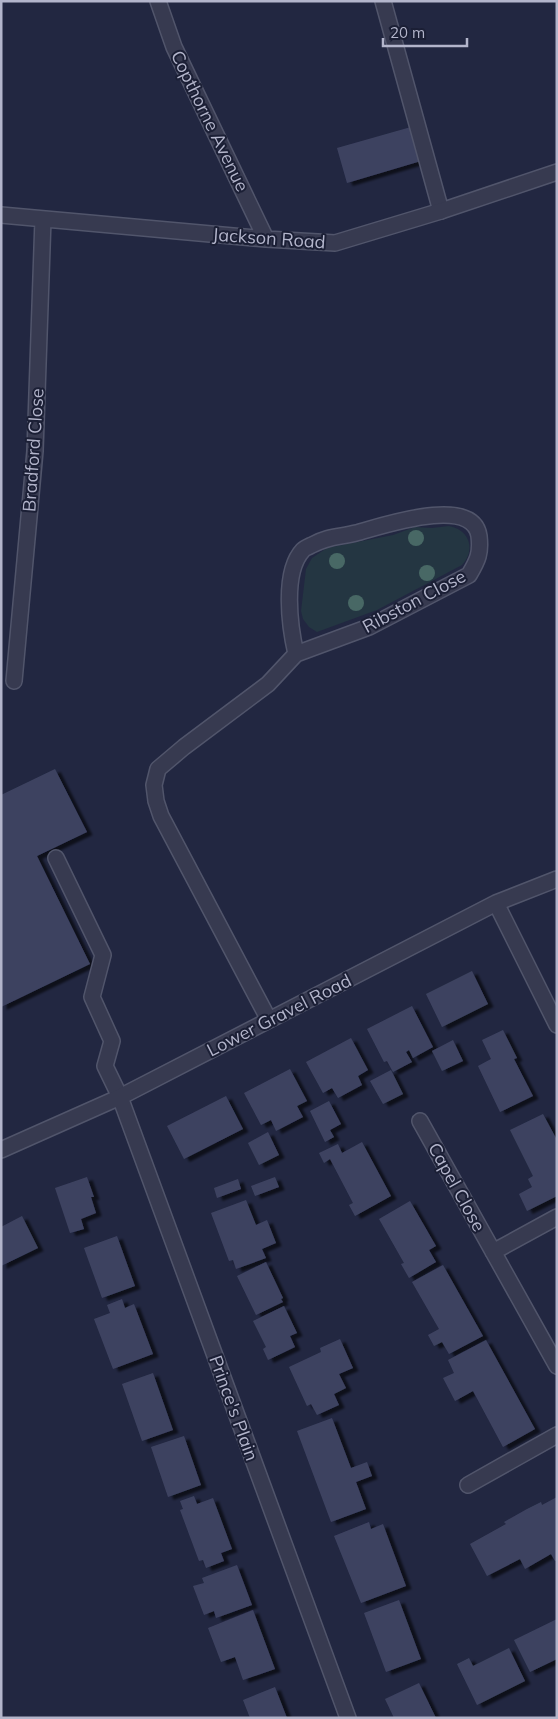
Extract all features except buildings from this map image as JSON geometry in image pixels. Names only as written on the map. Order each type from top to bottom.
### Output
[{"type":"street","name":"Copthorne Avenue","points":[[158,1],[174,47],[266,239]]},
{"type":"street","points":[[383,1],[441,211]]},
{"type":"street","name":"Jackson Road","points":[[1,215],[266,239],[335,243],[441,211],[557,172]]},
{"type":"street","name":"Bradford Close","points":[[14,681],[35,451],[43,219]]},
{"type":"street","name":"Ribston Close","points":[[269,1020],[161,816],[156,801],[154,785],[158,769],[184,747],[268,684],[296,654],[369,627],[469,575],[477,562],[480,547],[478,530],[469,521],[454,516],[437,514],[402,520],[354,534],[324,538],[303,550],[292,571],[289,606],[291,632],[296,654]]},
{"type":"street","name":"Prince's Plain","points":[[56,858],[103,955],[92,997],[112,1041],[105,1066],[120,1097],[348,1718]]},
{"type":"street","name":"Lower Gravel Road","points":[[1,1150],[120,1097],[496,903],[557,879]]},
{"type":"street","points":[[496,903],[557,1024]]},
{"type":"street","name":"Capel Close","points":[[420,1121],[557,1366]]},
{"type":"street","name":"Capel Close","points":[[493,1252],[557,1217]]},
{"type":"street","points":[[468,1486],[557,1435]]},
{"type":"shaded area","points":[[449,526],[462,532],[469,541],[469,553],[462,565],[377,610],[317,632],[309,627],[303,619],[301,611],[306,569],[312,558],[327,548],[393,535],[415,527]]}]
